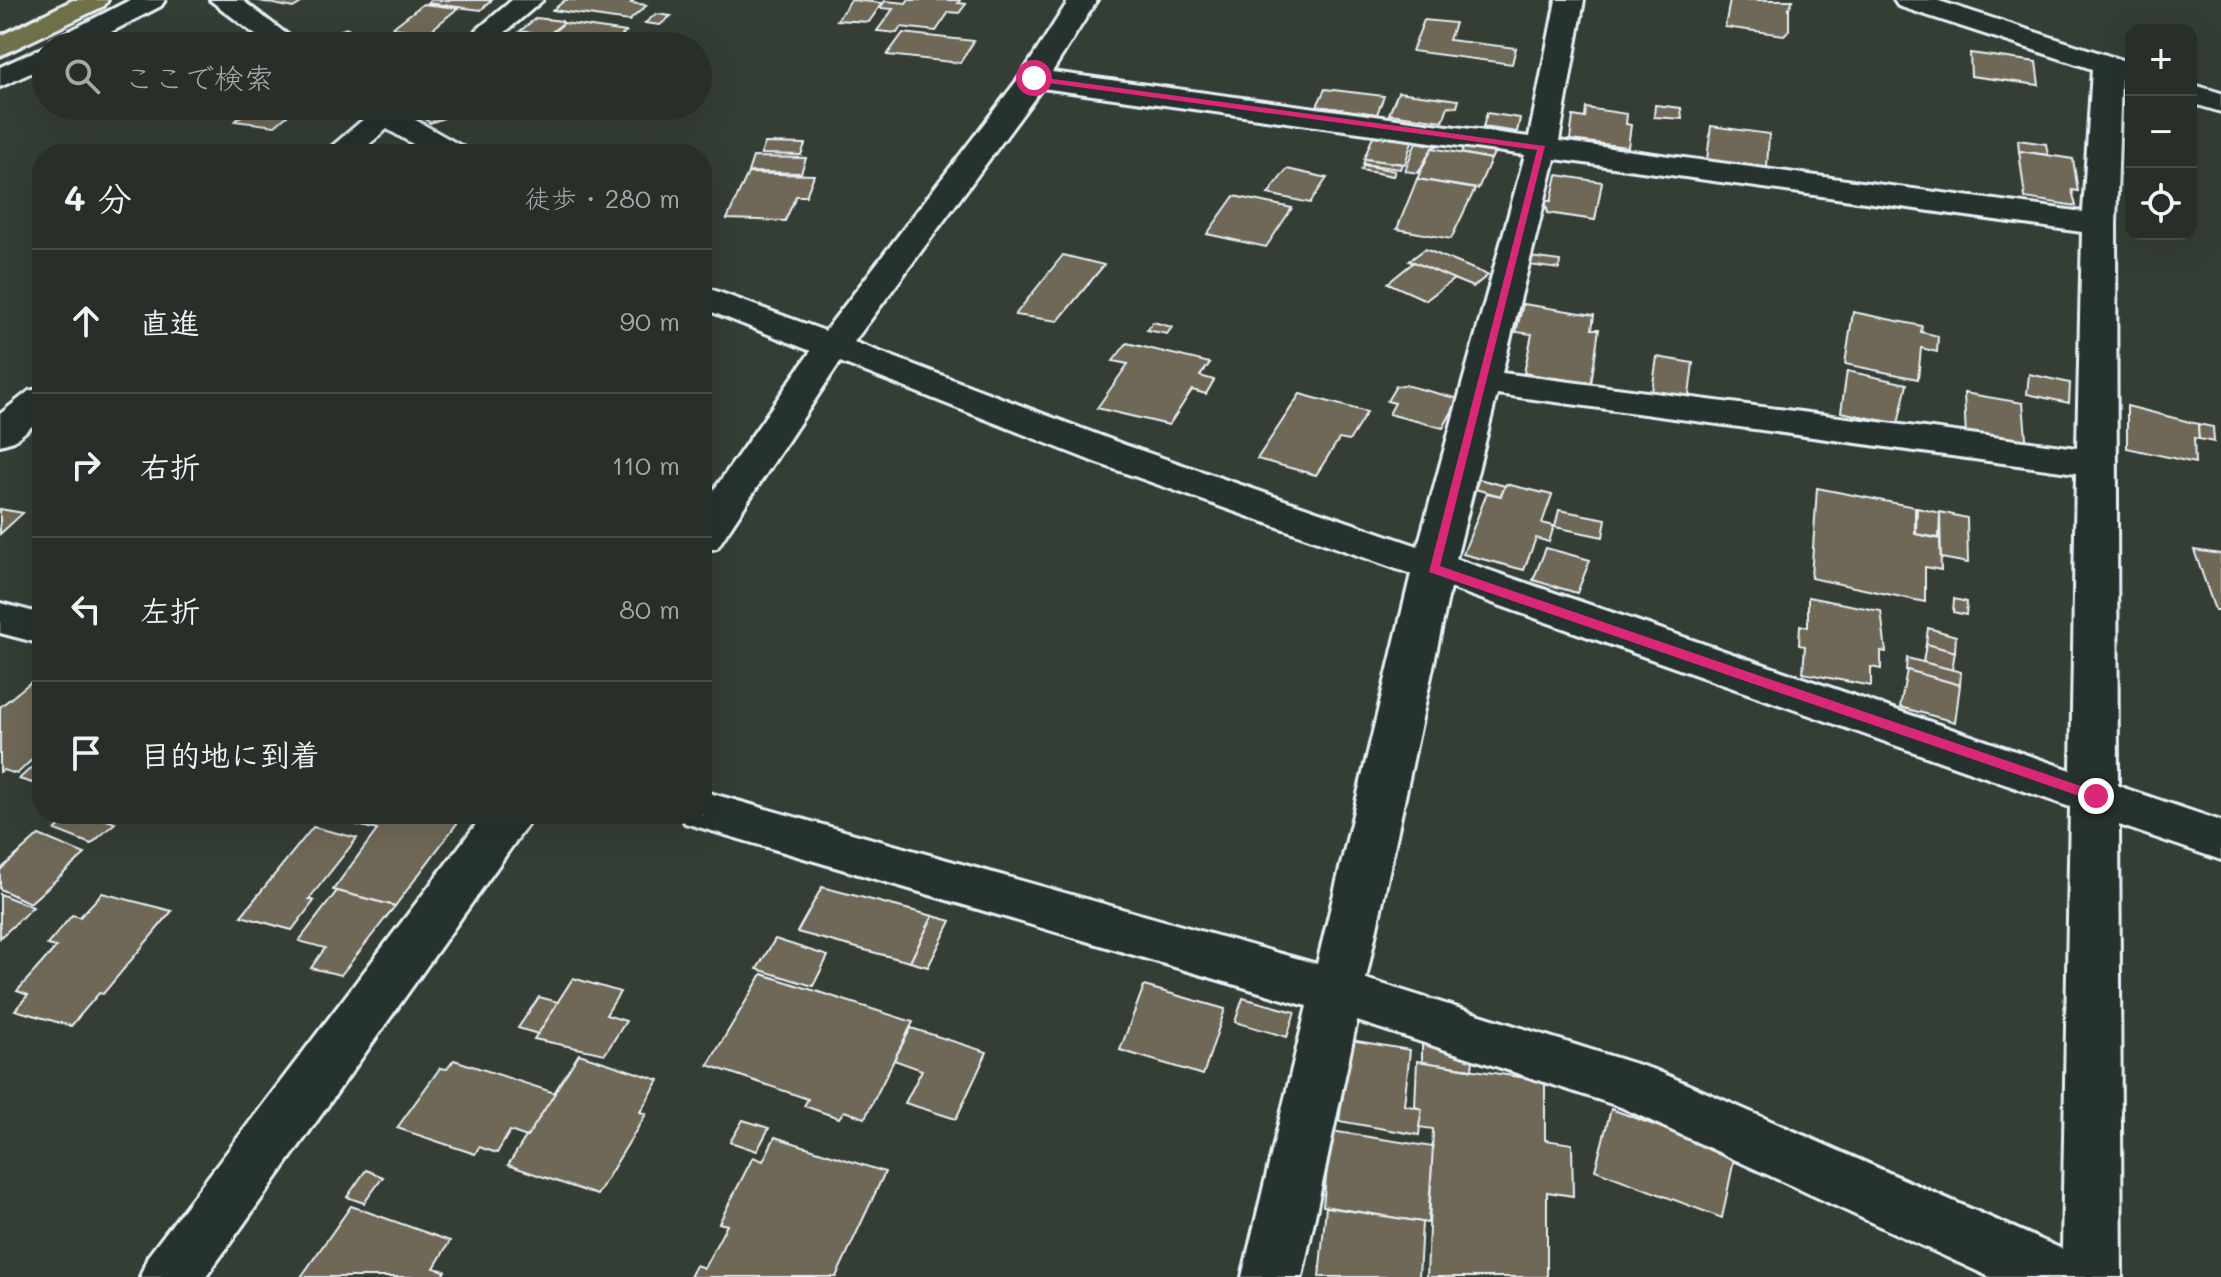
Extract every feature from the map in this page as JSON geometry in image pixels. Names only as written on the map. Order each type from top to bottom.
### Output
[{"type":"highway","points":[[0,47],[94,0]]},
{"type":"street","points":[[89,32],[151,0]]},
{"type":"street","points":[[224,0],[269,32]]},
{"type":"street","points":[[489,32],[529,0]]},
{"type":"street","points":[[712,523],[833,345],[1034,78],[1083,0]]},
{"type":"street","points":[[1272,1277],[1433,569],[1542,148],[1570,0]]},
{"type":"street","points":[[1908,0],[2119,68],[2099,224],[2092,1277]]},
{"type":"street","points":[[0,78],[32,62]]},
{"type":"street","points":[[1034,78],[2099,224]]},
{"type":"street","points":[[2197,95],[2221,103]]},
{"type":"street","points":[[349,144],[374,120]]},
{"type":"street","points":[[399,120],[437,144]]},
{"type":"street","points":[[712,300],[1111,454],[1433,569],[2221,841]]},
{"type":"street","points":[[1482,381],[2096,463]]},
{"type":"street","points":[[0,433],[32,407]]},
{"type":"street","points":[[0,618],[32,626]]},
{"type":"street","points":[[712,813],[1339,993],[1635,1087],[2056,1277]]},
{"type":"street","points":[[170,1277],[504,824]]},
{"type":"building","points":[[255,0],[306,0],[293,8]]},
{"type":"building","points":[[431,0],[492,0],[481,10],[427,3]]},
{"type":"building","points":[[565,0],[634,0],[631,3],[647,5],[629,21],[553,10]]},
{"type":"building","points":[[851,0],[882,3],[869,22],[837,20]]},
{"type":"building","points":[[908,0],[960,0],[958,3],[966,4],[959,13],[949,12],[936,31],[901,27],[897,33],[877,31],[893,9],[880,8],[885,1],[906,3]]},
{"type":"building","points":[[1730,0],[1793,0],[1789,8],[1789,30],[1784,35],[1725,27]]},
{"type":"building","points":[[423,4],[458,8],[429,32],[392,28]]},
{"type":"building","points":[[656,14],[671,16],[660,25],[645,23]]},
{"type":"building","points":[[536,18],[563,23],[552,32],[520,31]]},
{"type":"building","points":[[1424,20],[1455,23],[1449,40],[1516,48],[1512,64],[1412,51]]},
{"type":"building","points":[[564,23],[626,32],[553,32]]},
{"type":"building","points":[[903,33],[974,41],[960,63],[887,55]]},
{"type":"building","points":[[1970,53],[2036,62],[2039,85],[1971,76]]},
{"type":"building","points":[[1325,89],[1384,96],[1377,114],[1317,106]]},
{"type":"building","points":[[1398,92],[1459,100],[1457,107],[1448,106],[1443,121],[1389,114]]},
{"type":"building","points":[[1655,105],[1681,108],[1682,119],[1654,117]]},
{"type":"building","points":[[1586,108],[1627,114],[1626,124],[1631,125],[1628,147],[1570,140],[1573,116],[1585,118]]},
{"type":"building","points":[[1487,113],[1520,118],[1517,132],[1483,127]]},
{"type":"building","points":[[236,120],[282,120],[275,126]]},
{"type":"building","points":[[1711,126],[1769,134],[1767,168],[1707,160]]},
{"type":"building","points":[[1373,136],[1412,141],[1405,164],[1364,159]]},
{"type":"building","points":[[2018,140],[2046,144],[2048,155],[2019,151]]},
{"type":"building","points":[[1416,142],[1437,146],[1432,148],[1418,173],[1405,171]]},
{"type":"building","points":[[765,143],[805,144],[801,155],[761,154]]},
{"type":"building","points":[[1464,147],[1494,153],[1491,159],[1461,153]]},
{"type":"building","points":[[1432,148],[1491,159],[1478,189],[1417,179]]},
{"type":"building","points":[[2019,151],[2073,159],[2078,191],[2072,190],[2076,206],[2025,198]]},
{"type":"building","points":[[753,157],[806,158],[801,173],[748,172]]},
{"type":"building","points":[[1365,159],[1402,164],[1400,169],[1363,164]]},
{"type":"building","points":[[1364,165],[1395,171],[1393,176],[1361,170]]},
{"type":"building","points":[[1287,169],[1327,178],[1310,203],[1268,194]]},
{"type":"building","points":[[748,173],[814,175],[806,196],[796,196],[785,221],[727,219]]},
{"type":"building","points":[[1557,175],[1602,182],[1595,220],[1548,213],[1545,200],[1551,201]]},
{"type":"building","points":[[1417,179],[1475,189],[1451,239],[1397,229]]},
{"type":"building","points":[[1234,196],[1292,208],[1266,247],[1207,234]]},
{"type":"building","points":[[1425,249],[1488,275],[1473,287],[1409,261]]},
{"type":"building","points":[[1063,255],[1104,265],[1058,321],[1015,315]]},
{"type":"building","points":[[1530,257],[1560,261],[1559,269],[1528,265]]},
{"type":"building","points":[[1414,262],[1454,279],[1426,300],[1388,283]]},
{"type":"building","points":[[1523,304],[1594,315],[1592,329],[1599,329],[1591,384],[1524,373],[1532,334],[1516,332]]},
{"type":"building","points":[[1853,312],[1922,326],[1921,332],[1938,336],[1937,352],[1921,348],[1918,379],[1845,364]]},
{"type":"building","points":[[1153,322],[1172,327],[1167,334],[1147,330]]},
{"type":"building","points":[[1127,343],[1210,363],[1200,376],[1214,380],[1206,394],[1192,390],[1169,425],[1097,408],[1128,364],[1113,361]]},
{"type":"building","points":[[1657,357],[1693,363],[1688,404],[1651,398]]},
{"type":"building","points":[[1847,371],[1907,384],[1898,424],[1841,412]]},
{"type":"building","points":[[2029,374],[2070,383],[2069,403],[2027,394]]},
{"type":"building","points":[[1405,385],[1459,399],[1443,428],[1389,414],[1395,403],[1387,401],[1396,386]]},
{"type":"building","points":[[1964,393],[2023,403],[2027,449],[1966,438]]},
{"type":"building","points":[[1300,394],[1367,412],[1349,441],[1339,439],[1316,475],[1257,459]]},
{"type":"building","points":[[2127,406],[2198,424],[2199,439],[2194,438],[2195,463],[2127,448]]},
{"type":"building","points":[[2198,424],[2213,427],[2214,442],[2199,439]]},
{"type":"building","points":[[1479,479],[1505,486],[1501,496],[1475,489]]},
{"type":"building","points":[[1506,484],[1552,495],[1542,523],[1554,526],[1549,542],[1536,538],[1524,570],[1463,554],[1487,493],[1501,496]]},
{"type":"building","points":[[1817,488],[1915,507],[1915,534],[1940,539],[1941,570],[1925,567],[1925,602],[1811,578]]},
{"type":"building","points":[[1917,508],[1940,513],[1939,538],[1916,534]]},
{"type":"building","points":[[0,509],[23,513],[0,534]]},
{"type":"building","points":[[1559,510],[1606,519],[1603,537],[1555,527]]},
{"type":"building","points":[[1940,512],[1967,518],[1968,563],[1941,558]]},
{"type":"building","points":[[1546,548],[1590,560],[1577,593],[1533,580]]},
{"type":"building","points":[[2194,550],[2221,554],[2221,610],[2215,610]]},
{"type":"building","points":[[1808,597],[1881,611],[1886,652],[1881,651],[1881,669],[1871,667],[1871,686],[1803,673],[1805,646],[1799,645],[1800,625],[1808,627]]},
{"type":"building","points":[[1954,599],[1967,602],[1966,615],[1953,612]]},
{"type":"building","points":[[1928,628],[1956,636],[1955,652],[1926,644]]},
{"type":"building","points":[[1926,644],[1955,652],[1952,670],[1923,662]]},
{"type":"building","points":[[1907,658],[1961,672],[1960,685],[1906,670]]},
{"type":"building","points":[[1907,670],[1960,685],[1955,722],[1900,707]]},
{"type":"building","points":[[32,681],[32,760],[17,774],[0,772],[0,707]]},
{"type":"building","points":[[32,767],[32,783],[19,779]]},
{"type":"building","points":[[62,824],[114,824],[91,844],[55,830]]},
{"type":"building","points":[[456,824],[395,906],[333,890],[377,830],[357,825]]},
{"type":"building","points":[[313,827],[357,838],[309,899],[314,901],[292,930],[241,916]]},
{"type":"building","points":[[39,835],[85,854],[30,903],[0,889],[0,870]]},
{"type":"building","points":[[822,887],[933,916],[910,962],[797,932]]},
{"type":"building","points":[[337,891],[395,906],[341,975],[311,968],[325,948],[299,941]]},
{"type":"building","points":[[102,893],[172,911],[103,994],[99,993],[71,1026],[15,1010],[28,995],[17,991],[56,947],[47,945],[72,915],[80,917]]},
{"type":"building","points":[[0,894],[33,907],[0,938]]},
{"type":"building","points":[[933,916],[951,921],[928,967],[910,962]]},
{"type":"building","points":[[775,939],[828,956],[813,986],[757,969]]},
{"type":"building","points":[[762,974],[913,1022],[865,1118],[844,1111],[839,1118],[804,1106],[808,1099],[708,1065]]},
{"type":"building","points":[[573,978],[620,992],[606,1015],[626,1021],[605,1054],[534,1039]]},
{"type":"building","points":[[1144,986],[1225,1009],[1203,1075],[1120,1050]]},
{"type":"building","points":[[539,997],[558,1002],[538,1034],[518,1028]]},
{"type":"building","points":[[1243,998],[1295,1012],[1287,1037],[1235,1022]]},
{"type":"building","points":[[911,1028],[987,1052],[956,1119],[905,1103],[922,1070],[894,1060]]},
{"type":"building","points":[[1351,1040],[1410,1050],[1404,1105],[1422,1109],[1419,1135],[1339,1121]]},
{"type":"building","points":[[1422,1044],[1474,1051],[1472,1069],[1422,1062]]},
{"type":"building","points":[[579,1054],[659,1080],[640,1112],[646,1114],[597,1195],[508,1165]]},
{"type":"building","points":[[454,1060],[555,1093],[527,1137],[510,1131],[497,1153],[479,1147],[475,1154],[397,1128],[440,1068],[447,1069]]},
{"type":"building","points":[[1417,1061],[1545,1081],[1545,1140],[1572,1144],[1573,1196],[1547,1192],[1547,1277],[1427,1277],[1433,1129],[1419,1127],[1422,1109],[1415,1107]]},
{"type":"building","points":[[1611,1109],[1735,1155],[1722,1218],[1595,1170]]},
{"type":"building","points":[[743,1120],[769,1128],[757,1151],[730,1142]]},
{"type":"building","points":[[1331,1131],[1433,1147],[1428,1223],[1323,1206]]},
{"type":"building","points":[[775,1137],[885,1172],[836,1277],[690,1277],[696,1265],[704,1268],[727,1225],[719,1223],[753,1157],[763,1161]]},
{"type":"building","points":[[366,1170],[383,1177],[364,1203],[347,1197]]},
{"type":"building","points":[[351,1206],[450,1241],[434,1268],[445,1271],[442,1277],[301,1277]]},
{"type":"building","points":[[1326,1207],[1422,1222],[1419,1277],[1319,1277]]},
{"type":"route","points":[[1034,78],[1542,148],[1433,569],[2096,796]]}]
